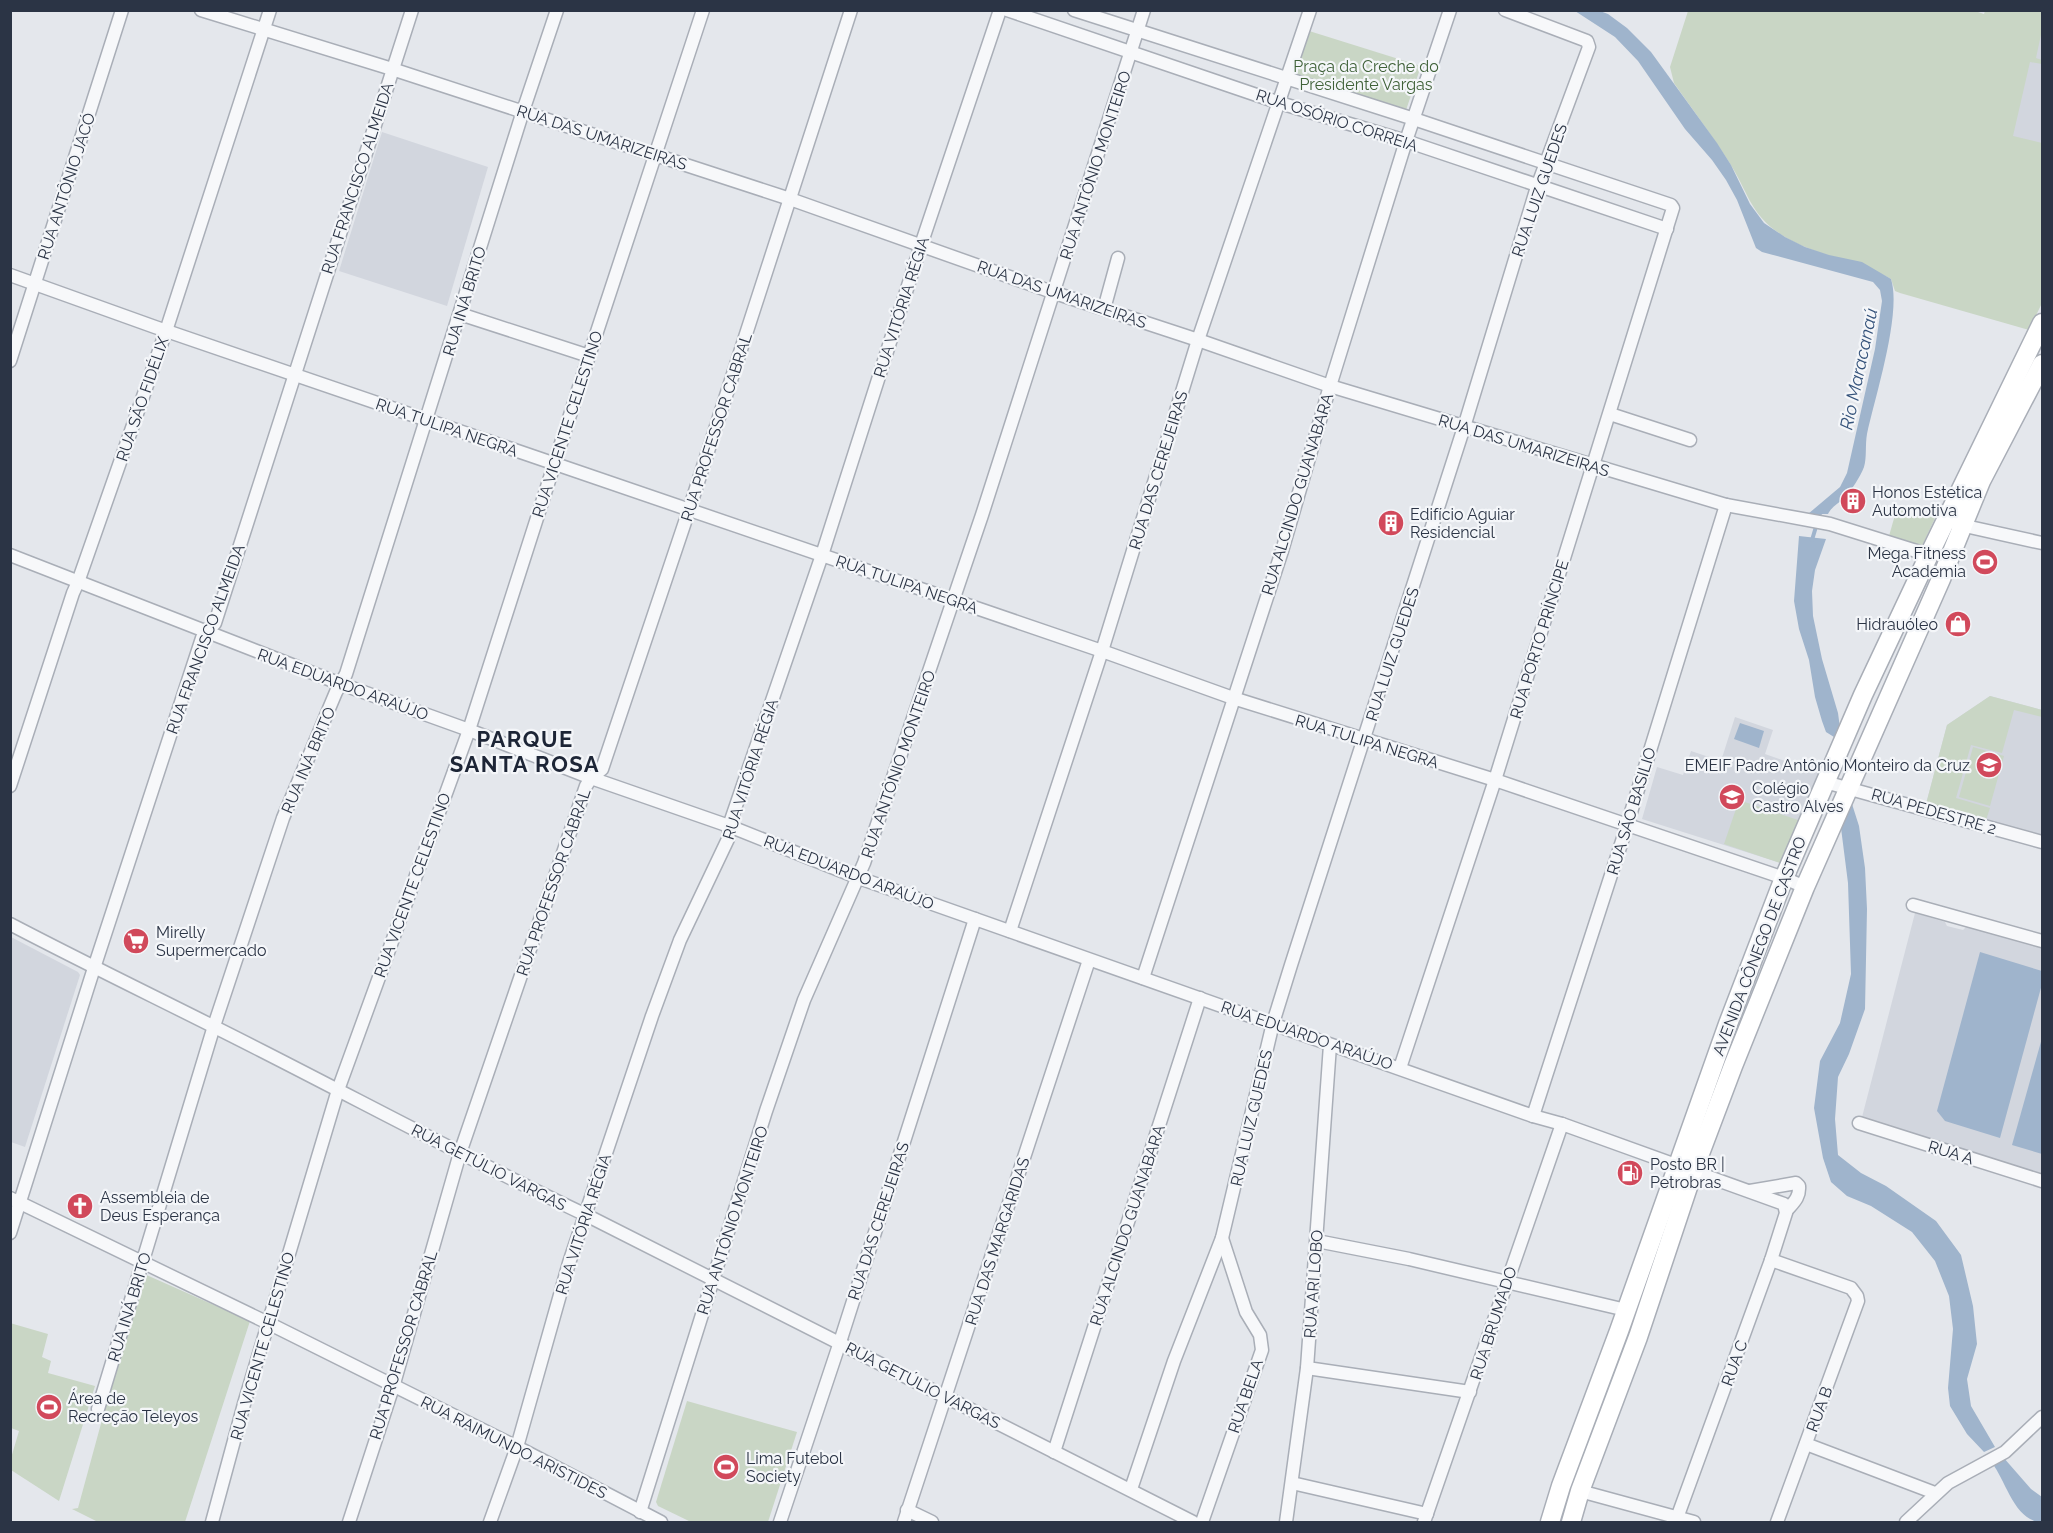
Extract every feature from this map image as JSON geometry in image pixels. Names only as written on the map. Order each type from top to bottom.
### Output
[{"type":"main road","name":"AVENIDA CÔNEGO DE CASTRO","points":[[1550,1522],[1626,1310],[1733,1066],[1805,887],[1850,788],[1954,523],[2043,323]]},
{"type":"main road","name":"AVENIDA CÔNEGO DE CASTRO","points":[[1571,1522],[1580,1491],[1638,1337],[1728,1024],[1784,878],[1863,695],[1929,555],[1954,523],[1981,481],[2043,364]]},
{"type":"main road","points":[[1619,1331],[1638,1337]]},
{"type":"main road","points":[[1561,1486],[1580,1491]]},
{"type":"street","name":"RUA ANTÔNIO JACÓ","points":[[10,361],[122,10]]},
{"type":"street","name":"RUA DAS UMARIZEIRAS","points":[[201,10],[523,111],[790,199],[1054,293],[1198,340],[1330,387],[1726,505],[1830,524],[1929,555]]},
{"type":"street","name":"RUA SÃO FIDÉLIX","points":[[10,786],[69,604],[166,331],[270,10]]},
{"type":"street","name":"RUA FRANCISCO ALMEIDA","points":[[10,1233],[16,1201],[202,638],[215,623],[412,10]]},
{"type":"street","name":"RUA INÁ BRITO","points":[[98,1410],[214,1026],[283,818],[346,674],[523,111],[557,10]]},
{"type":"street","name":"RUA VICENTE CELESTINO","points":[[212,1522],[244,1404],[338,1090],[469,730],[703,10]]},
{"type":"street","name":"RUA PROFESSOR CABRAL","points":[[349,1522],[393,1386],[460,1153],[586,786],[591,778],[602,769],[689,510],[851,10]]},
{"type":"street","name":"RUA VITÓRIA RÉGIA","points":[[490,1522],[517,1447],[569,1263],[680,940],[728,839],[729,826],[822,555],[921,245],[1000,10]]},
{"type":"street","name":"RUA OSÓRIO CORREIA","points":[[1007,10],[1280,103],[1406,141],[1667,229]]},
{"type":"street","name":"RUA OSÓRIO CORREIA","points":[[1074,10],[1414,119],[1671,205],[1673,208]]},
{"type":"street","name":"RUA ANTÔNIO MONTEIRO","points":[[646,1517],[712,1280],[804,1000],[859,878],[1054,293],[1144,10]]},
{"type":"street","name":"RUA DAS CEREJEIRAS","points":[[1010,932],[1102,651],[1198,340],[1310,10]]},
{"type":"street","name":"RUA ALCINDO GUANABARA","points":[[1143,978],[1282,551],[1406,141],[1450,10]]},
{"type":"street","name":"RUA LUIZ GUEDES","points":[[1131,1489],[1174,1361],[1222,1238],[1273,1023],[1464,427],[1537,187],[1590,45],[1587,41],[1533,15],[1505,10]]},
{"type":"street","name":"RUA PORTO PRÍNCIPE","points":[[1400,1068],[1495,780],[1673,208]]},
{"type":"street","points":[[1104,309],[1118,258]]},
{"type":"street","name":"RUA TULIPA NEGRA","points":[[10,275],[166,331],[1102,651],[1233,698],[1495,780],[1805,887]]},
{"type":"street","points":[[459,314],[589,356]]},
{"type":"street","points":[[1610,414],[1690,440]]},
{"type":"street","name":"RUA SÃO BASILIO","points":[[1533,1116],[1627,825],[1726,505]]},
{"type":"street","points":[[1954,523],[2043,543]]},
{"type":"street","name":"RUA EDUARDO ARAÚJO","points":[[10,555],[206,633],[469,730],[591,778],[729,826],[859,878],[1330,1045],[1562,1124],[1781,1203],[1786,1208]]},
{"type":"street","name":"RUA PEDESTRE 2","points":[[1825,782],[2043,842]]},
{"type":"street","points":[[1913,905],[2043,941]]},
{"type":"street","name":"RUA DAS CEREJEIRAS","points":[[780,1522],[975,919]]},
{"type":"street","name":"RUA GETÚLIO VARGAS","points":[[10,924],[214,1026],[501,1175],[840,1342],[945,1398],[1193,1522]]},
{"type":"street","name":"RUA DAS MARGARIDAS","points":[[906,1516],[1089,960]]},
{"type":"street","name":"RUA ALCINDO GUANABARA","points":[[1054,1452],[1200,998]]},
{"type":"street","name":"RUA ARI LOBO","points":[[1286,1522],[1307,1368],[1330,1045]]},
{"type":"street","name":"RUA A","points":[[1859,1123],[2043,1181]]},
{"type":"street","name":"RUA BRUMADO","points":[[1425,1518],[1562,1124]]},
{"type":"street","name":"RUA C","points":[[1677,1518],[1771,1260],[1786,1208],[1796,1200],[1799,1186],[1796,1183],[1783,1184],[1749,1192]]},
{"type":"street","name":"RUA RAIMUNDO ARISTIDES","points":[[16,1201],[268,1323],[517,1447],[646,1517],[661,1522]]},
{"type":"street","name":"RUA BELA","points":[[1202,1522],[1262,1350],[1260,1335],[1245,1312],[1222,1238]]},
{"type":"street","points":[[1317,1241],[1409,1259],[1626,1310]]},
{"type":"street","name":"RUA B","points":[[1771,1260],[1851,1288],[1857,1296],[1857,1305],[1777,1522]]},
{"type":"street","points":[[1307,1368],[1470,1392]]},
{"type":"street","points":[[1906,1522],[1948,1483],[2005,1452],[2043,1417]]},
{"type":"street","points":[[1806,1444],[1935,1493]]},
{"type":"street","points":[[1292,1483],[1425,1518]]},
{"type":"street","points":[[1580,1491],[1694,1522]]},
{"type":"street","points":[[906,1516],[932,1522]]},
{"type":"shaded area","points":[[2031,11],[2042,11],[2042,149],[2002,140]]},
{"type":"shaded area","points":[[382,132],[488,167],[447,306],[339,271]]},
{"type":"shaded area","name":"EMEIF Padre Antônio Monteiro da Cruz","points":[[1990,696],[2042,710],[2042,836],[1926,804],[1947,725]]},
{"type":"shaded area","name":"Colégio Castro Alves","points":[[1735,717],[1773,730],[1765,754],[1825,775],[1787,865],[1642,819],[1657,767],[1683,775],[1691,751],[1721,761]]},
{"type":"shaded area","points":[[1915,913],[1945,922],[1947,926],[1963,930],[1966,927],[2042,947],[2042,1175],[1861,1121]]},
{"type":"shaded area","points":[[11,937],[80,975],[25,1147],[11,1142]]},
{"type":"green space","points":[[1972,10],[1984,14],[1985,11],[2042,11],[2042,30],[2036,58],[2042,60],[2042,64],[2030,62],[2013,136],[2042,143],[2042,303],[2029,330],[1900,293],[1895,291],[1891,279],[1865,267],[1798,244],[1773,229],[1757,212],[1729,162],[1674,83],[1670,67],[1688,11]]},
{"type":"green space","name":"Praça da Creche do Presidente Vargas","points":[[1306,30],[1421,66],[1405,113],[1290,76]]},
{"type":"green space","points":[[1897,508],[1936,516],[1921,548],[1889,536]]},
{"type":"green space","points":[[1990,696],[2042,710],[2042,717],[2014,710],[2002,753],[1971,745],[1956,798],[1990,808],[1986,820],[1926,804],[1947,725]]},
{"type":"green space","points":[[1973,747],[2004,756],[1990,806],[1959,797]]},
{"type":"green space","points":[[1739,800],[1801,821],[1786,865],[1724,844]]},
{"type":"green space","points":[[142,1273],[250,1321],[185,1522],[98,1522],[72,1509],[78,1508]]},
{"type":"green space","name":"Área de Recreção Teleyos","points":[[10,1323],[48,1334],[42,1357],[51,1361],[48,1373],[95,1386],[59,1501],[11,1470],[11,1458],[19,1431],[11,1428]]},
{"type":"green space","name":"Lima Futebol Society","points":[[687,1401],[797,1432],[768,1522],[691,1522],[658,1506],[656,1502]]},
{"type":"water","points":[[1575,11],[1600,11],[1608,14],[1627,28],[1651,52],[1717,143],[1731,165],[1750,204],[1764,223],[1805,247],[1862,262],[1891,279],[1893,312],[1890,333],[1867,434],[1864,467],[1850,491],[1828,514],[1808,514],[1840,487],[1847,473],[1875,349],[1882,301],[1880,290],[1873,282],[1762,252],[1756,248],[1737,200],[1726,180],[1685,129],[1638,61],[1615,37]]},
{"type":"water","points":[[1799,536],[1826,539],[1815,570],[1812,591],[1813,616],[1822,659],[1838,713],[1840,728],[1834,737],[1826,732],[1822,721],[1794,601]]},
{"type":"water","points":[[1740,723],[1764,731],[1759,748],[1734,739]]},
{"type":"water","points":[[1852,804],[1859,826],[1865,868],[1867,909],[1865,1009],[1838,1077],[1835,1119],[1838,1155],[1861,1173],[1886,1186],[1936,1221],[1961,1255],[1973,1306],[1977,1344],[1967,1379],[1971,1406],[1995,1447],[1984,1452],[1967,1434],[1950,1406],[1948,1388],[1953,1329],[1949,1296],[1935,1261],[1912,1232],[1871,1206],[1847,1196],[1831,1182],[1823,1158],[1814,1108],[1820,1061],[1840,1023],[1851,974],[1848,883],[1841,828]]},
{"type":"water","points":[[1980,952],[2042,971],[2042,984],[2000,1138],[1945,1121],[1937,1111]]},
{"type":"water","points":[[2042,1038],[2042,1154],[2012,1145]]},
{"type":"water","points":[[2003,1457],[2031,1489],[2042,1497],[2042,1522],[2025,1515],[2012,1499],[1992,1463]]},
{"type":"waterway","name":"Rio Maracanaú","points":[[1812,540],[1821,510]]},
{"type":"place","name":"Honos Estetica Automotiva","points":[[1853,501]]},
{"type":"place","name":"Edifício Aguiar Residencial","points":[[1391,523]]},
{"type":"place","name":"Mega Fitness Academia","points":[[1985,562]]},
{"type":"place","name":"Hidrauóleo","points":[[1958,624]]},
{"type":"place","name":"EMEIF Padre Antônio Monteiro da Cruz","points":[[1989,765]]},
{"type":"place","name":"Colégio Castro Alves","points":[[1732,797]]},
{"type":"place","name":"Mirelly Supermercado","points":[[136,941]]},
{"type":"place","name":"Posto BR | Petrobras","points":[[1630,1173]]},
{"type":"place","name":"Assembleia de Deus Esperança","points":[[80,1206]]},
{"type":"place","name":"Área de Recreção Teleyos","points":[[49,1407]]},
{"type":"place","name":"Lima Futebol Society","points":[[726,1467]]},
{"type":"district","name":"PARQUE SANTA ROSA","points":[[525,752]]}]
